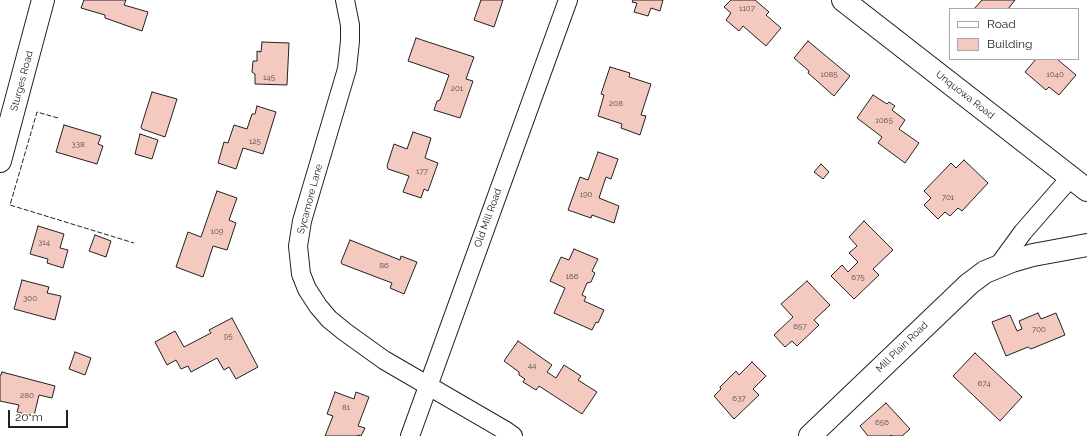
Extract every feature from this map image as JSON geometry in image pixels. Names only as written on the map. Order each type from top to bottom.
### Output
[{"type":"main road","name":"Sturges Road","points":[[0,161],[44,0]]},
{"type":"main road","name":"Unquowa Road","points":[[843,0],[1079,184]]},
{"type":"main road","name":"Mill Plain Road","points":[[810,436],[969,284],[985,272],[999,265],[1033,255],[1087,245]]},
{"type":"street","name":"Sycamore Lane","points":[[345,0],[350,25],[347,69],[302,221],[298,246],[301,274],[318,306],[329,319],[384,360],[428,384],[513,436]]},
{"type":"street","name":"Old Mill Road","points":[[410,436],[568,0]]},
{"type":"street","name":"Mill Plain Road","points":[[999,265],[1023,232],[1079,184]]},
{"type":"building","points":[[84,0],[126,0],[124,5],[148,12],[142,31],[105,18],[105,15],[81,8]]},
{"type":"building","points":[[481,0],[503,0],[494,27],[474,20]]},
{"type":"building","points":[[633,0],[663,0],[660,11],[651,8],[648,16],[634,12],[637,3],[632,2]]},
{"type":"building","points":[[731,0],[755,0],[769,12],[766,15],[781,28],[766,46],[743,26],[739,31],[726,20],[731,13],[724,7]]},
{"type":"building","points":[[982,0],[1015,0],[1009,8],[975,8]]},
{"type":"building","points":[[416,38],[474,57],[466,79],[473,81],[460,118],[434,110],[437,101],[440,100],[449,75],[408,61]]},
{"type":"building","points":[[808,41],[850,76],[834,96],[808,73],[809,71],[794,58]]},
{"type":"building","points":[[262,42],[289,43],[287,85],[255,84],[255,74],[252,72],[253,61],[257,61],[257,51],[261,52]]},
{"type":"building","points":[[1035,60],[1058,60],[1076,75],[1059,95],[1049,87],[1046,90],[1025,72]]},
{"type":"building","points":[[610,67],[630,73],[629,77],[651,84],[641,115],[646,116],[640,135],[621,128],[622,124],[598,116],[604,95],[601,94]]},
{"type":"building","points":[[152,92],[177,99],[165,137],[142,129],[141,127]]},
{"type":"building","points":[[873,95],[887,104],[889,102],[895,106],[892,110],[905,120],[899,129],[919,143],[905,163],[878,143],[882,137],[857,118]]},
{"type":"building","points":[[257,106],[276,112],[263,154],[243,148],[236,169],[218,163],[224,142],[228,143],[234,125],[247,129],[252,114],[255,114]]},
{"type":"building","points":[[64,125],[101,136],[98,144],[103,146],[97,164],[56,152]]},
{"type":"building","points":[[413,132],[431,138],[425,158],[438,163],[428,191],[424,189],[421,198],[403,192],[409,176],[388,169],[387,166],[394,144],[407,149]]},
{"type":"building","points":[[140,134],[158,140],[152,159],[135,154]]},
{"type":"building","points":[[598,152],[618,159],[611,179],[606,177],[599,198],[619,206],[614,223],[592,215],[591,218],[568,210],[580,177],[588,180]]},
{"type":"building","points":[[964,160],[988,183],[962,211],[958,208],[950,216],[945,212],[938,219],[924,205],[931,198],[924,191],[951,163],[956,168]]},
{"type":"building","points":[[821,164],[829,172],[823,179],[814,172]]},
{"type":"building","points":[[217,191],[237,198],[229,220],[236,223],[227,250],[213,246],[203,277],[176,267],[188,232],[201,237]]},
{"type":"building","points":[[864,221],[893,250],[873,269],[879,275],[854,299],[831,276],[842,265],[848,272],[858,262],[849,253],[857,246],[849,237]]},
{"type":"building","points":[[38,226],[64,234],[60,248],[68,250],[63,268],[47,263],[48,259],[30,254]]},
{"type":"building","points":[[95,235],[111,241],[106,257],[89,251]]},
{"type":"building","points":[[350,240],[400,260],[401,256],[417,262],[404,294],[390,288],[392,283],[342,264],[341,262]]},
{"type":"building","points":[[574,249],[598,259],[592,271],[595,273],[591,282],[587,283],[582,295],[586,297],[584,301],[604,310],[598,323],[596,322],[592,330],[554,313],[565,288],[550,281],[561,257],[569,260]]},
{"type":"building","points":[[22,280],[49,287],[47,293],[61,296],[55,320],[14,309]]},
{"type":"building","points":[[807,281],[830,305],[814,320],[819,325],[797,346],[792,341],[785,347],[774,335],[793,317],[781,304]]},
{"type":"building","points":[[1038,313],[1041,319],[1056,313],[1065,335],[1031,349],[1028,347],[1006,356],[992,322],[1010,315],[1017,331],[1022,329],[1019,321]]},
{"type":"building","points":[[232,318],[258,367],[236,379],[229,367],[224,370],[217,358],[191,372],[188,366],[181,369],[176,360],[167,365],[155,342],[175,331],[184,347],[211,333],[209,330]]},
{"type":"building","points":[[518,341],[552,365],[547,372],[556,378],[564,365],[581,376],[578,380],[597,392],[582,414],[539,386],[536,390],[523,382],[525,379],[519,375],[519,372],[504,361]]},
{"type":"building","points":[[75,352],[91,358],[85,375],[69,369]]},
{"type":"building","points":[[975,353],[1022,397],[1000,421],[953,376]]},
{"type":"building","points":[[752,362],[766,376],[753,389],[759,395],[734,419],[714,396],[721,389],[720,387],[736,371],[739,375]]},
{"type":"building","points":[[2,372],[55,386],[52,398],[39,395],[34,416],[17,412],[19,405],[0,401],[0,375]]},
{"type":"building","points":[[335,392],[354,399],[356,392],[369,397],[358,426],[365,428],[361,436],[325,436],[333,416],[327,414]]},
{"type":"building","points":[[886,403],[910,429],[902,436],[868,436],[860,426]]},
{"type":"fence","points":[[58,118],[37,112],[10,205],[134,243]]}]
